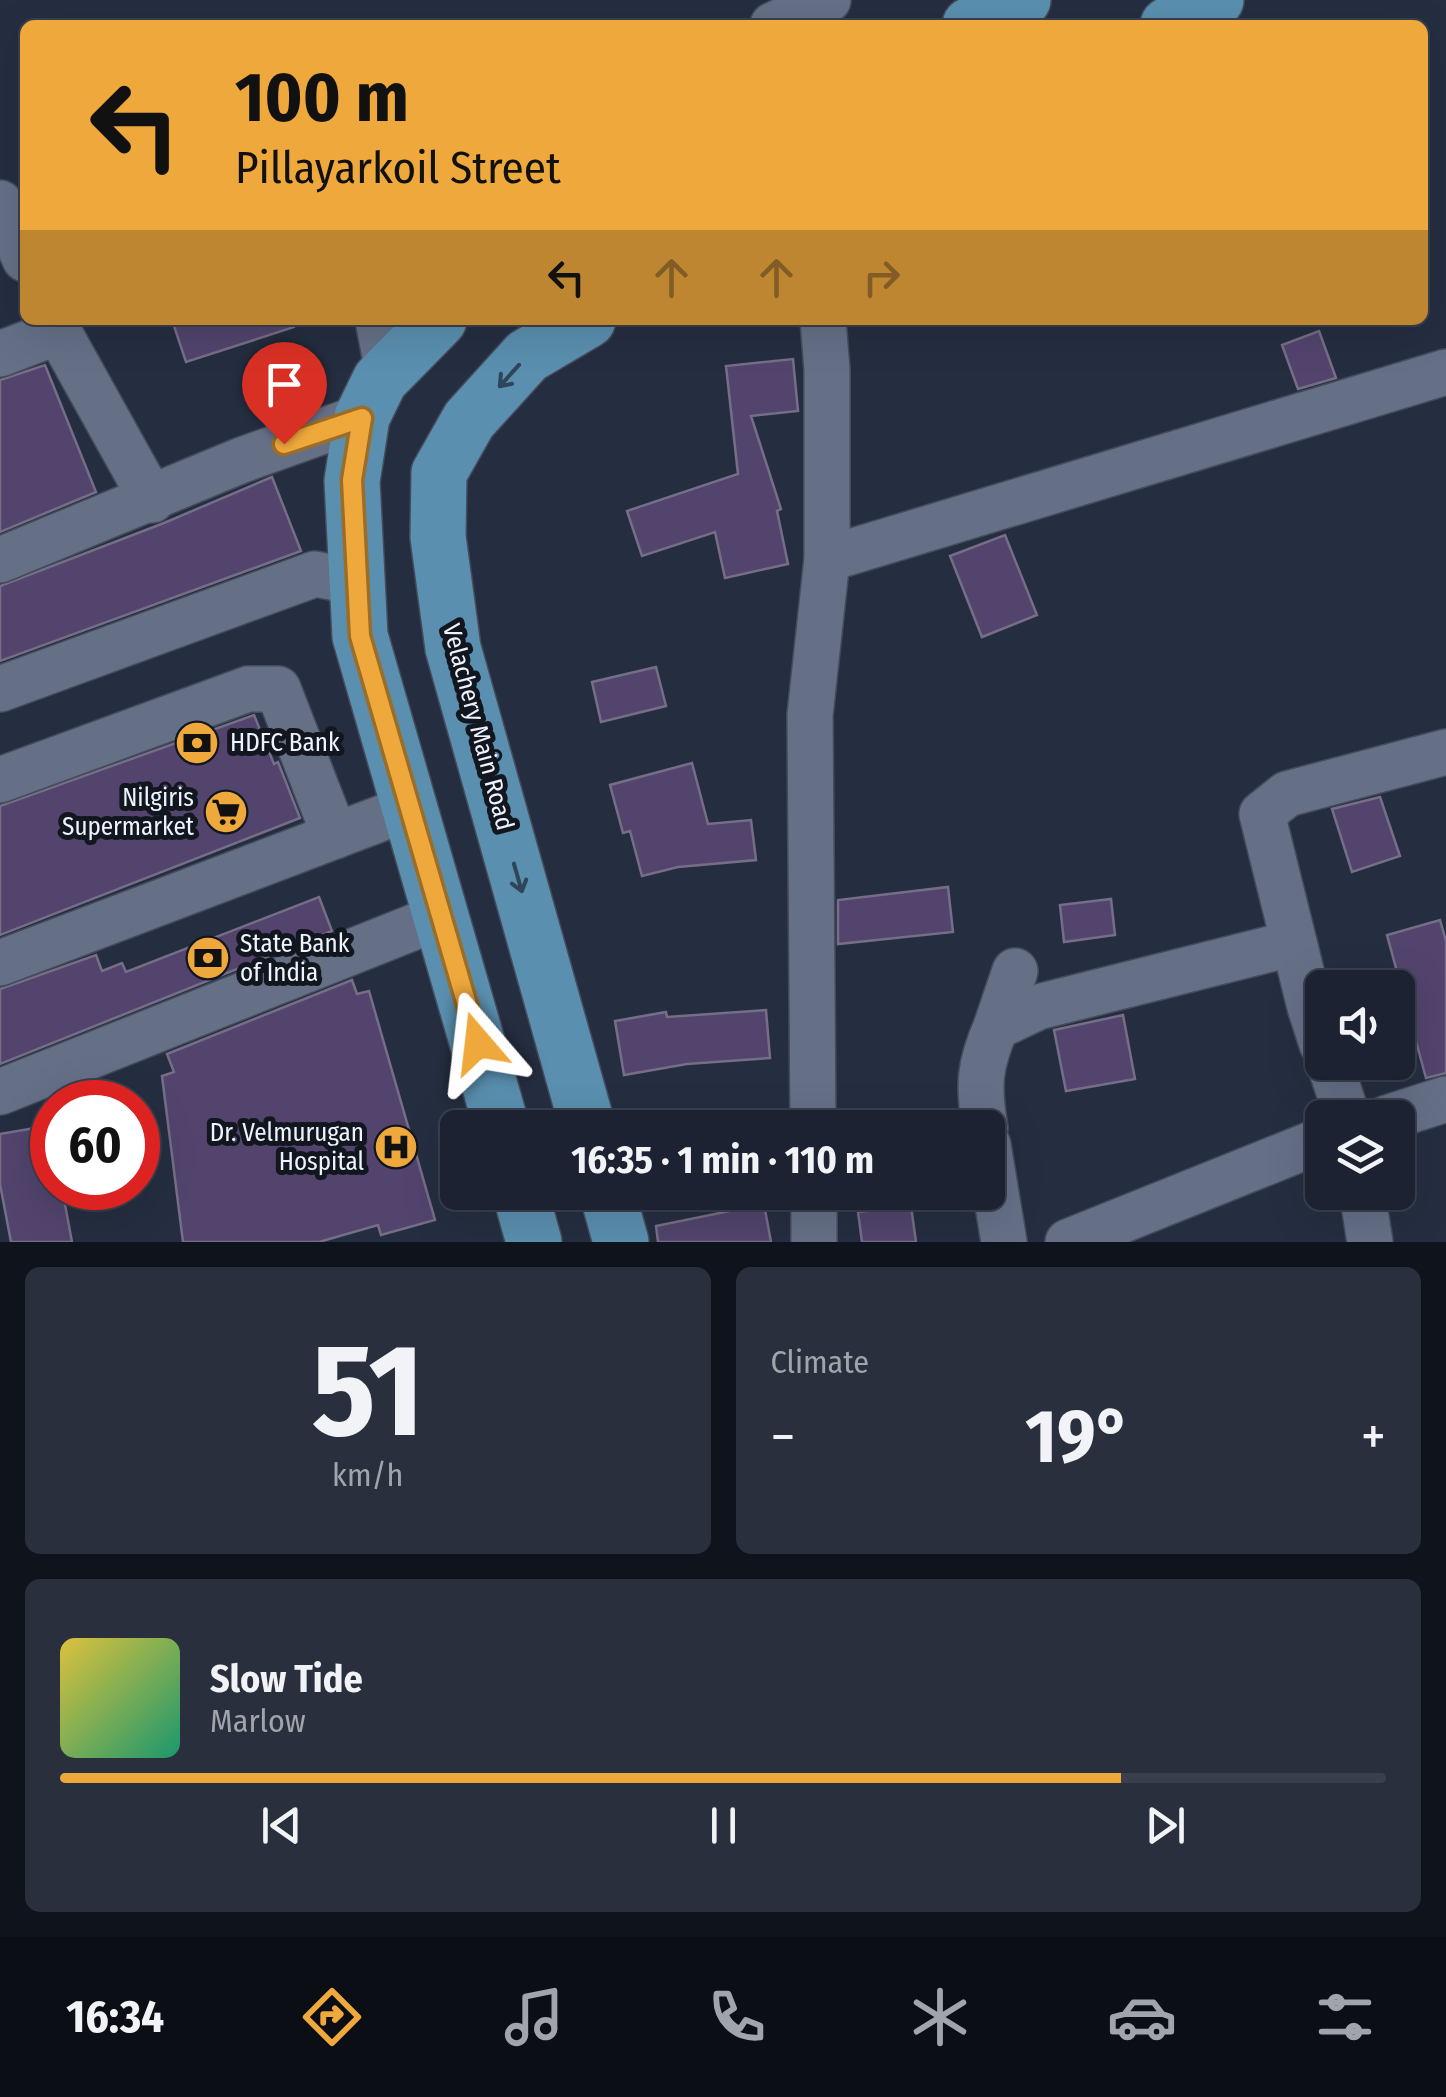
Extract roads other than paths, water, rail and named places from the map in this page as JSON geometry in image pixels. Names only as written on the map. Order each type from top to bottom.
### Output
[{"type":"main road","points":[[980,20],[1022,0]]},
{"type":"main road","points":[[1178,20],[1216,0]]},
{"type":"main road","points":[[433,325],[376,370],[352,480],[360,636],[497,1110]]},
{"type":"main road","name":"Velachery Main Road","points":[[580,325],[528,356],[469,420],[439,473],[438,537],[453,648],[583,1110]]},
{"type":"main road","points":[[525,1210],[534,1242]]},
{"type":"main road","points":[[611,1210],[620,1242]]},
{"type":"street","points":[[786,20],[822,7]]},
{"type":"street","points":[[0,203],[20,248]]},
{"type":"street","points":[[814,1110],[810,715],[828,559],[827,370],[822,325]]},
{"type":"street","points":[[0,354],[55,326],[152,500]]},
{"type":"street","points":[[0,560],[242,460],[376,370]]},
{"type":"street","points":[[828,559],[1446,372]]},
{"type":"street","points":[[0,689],[315,574],[358,588]]},
{"type":"street","points":[[0,780],[248,689],[278,689],[335,836]]},
{"type":"street","points":[[1305,983],[1262,814],[1287,794],[1446,752]]},
{"type":"street","points":[[0,963],[411,806]]},
{"type":"street","points":[[0,1092],[439,917]]},
{"type":"street","points":[[996,1027],[1038,1007],[1294,943]]},
{"type":"street","points":[[981,1110],[982,1059],[1015,971]]},
{"type":"street","points":[[1415,1109],[1446,1099]]},
{"type":"street","points":[[1068,1242],[1305,1147]]},
{"type":"street","points":[[814,1210],[814,1242]]},
{"type":"street","points":[[999,1210],[1004,1242]]},
{"type":"street","points":[[1365,1210],[1370,1242]]},
{"type":"place","name":"HDFC Bank","points":[[197,743]]},
{"type":"place","name":"Nilgiris Supermarket","points":[[226,812]]},
{"type":"place","name":"State Bank of India","points":[[208,958]]},
{"type":"place","name":"Dr. Velmurugan Hospital","points":[[396,1147]]}]
